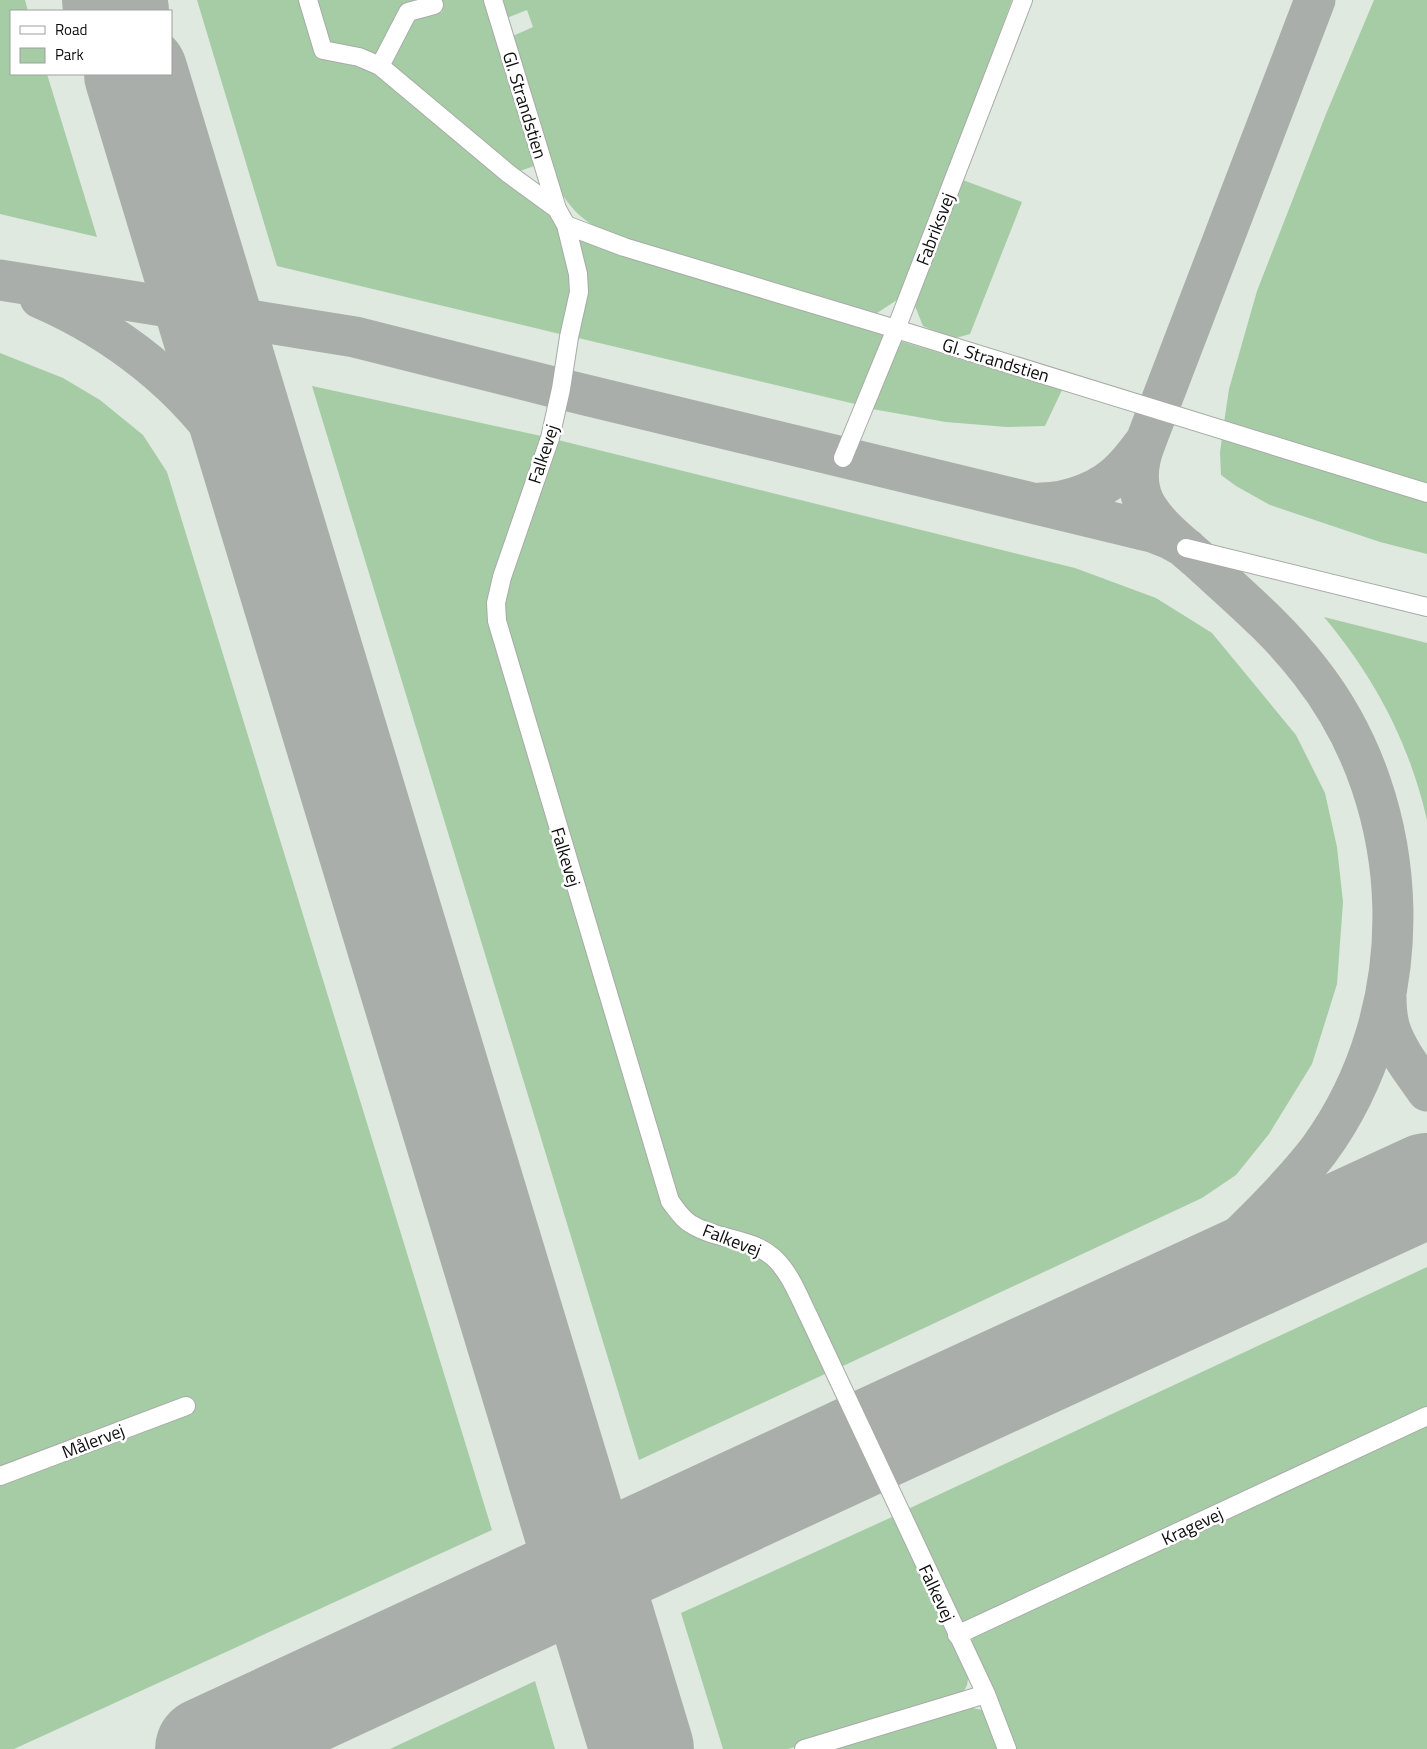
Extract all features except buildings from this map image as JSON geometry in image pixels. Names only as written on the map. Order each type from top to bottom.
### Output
[{"type":"lane","name":"Falkevej","points":[[308,0],[323,50],[359,57],[380,66],[509,174],[557,209],[566,225],[578,274],[579,292],[569,337],[562,389],[550,438],[502,577],[496,612],[503,647],[670,1201],[680,1215],[705,1231],[762,1250],[774,1258],[788,1276],[986,1694]]},
{"type":"lane","name":"Gl. Strandstien","points":[[493,0],[557,209]]},
{"type":"lane","name":"Fabriksvej","points":[[843,458],[896,329],[1024,0]]},
{"type":"lane","points":[[380,66],[408,12],[434,5]]},
{"type":"lane","name":"Gl. Strandstien","points":[[566,225],[624,247],[1427,492]]},
{"type":"lane","points":[[1186,548],[1427,607]]},
{"type":"lane","name":"Målervej","points":[[0,1476],[186,1406]]},
{"type":"lane","name":"Kragevej","points":[[957,1635],[1427,1416]]},
{"type":"lane","points":[[804,1749],[986,1694],[1007,1749]]},
{"type":"shaded area","points":[[0,0],[1427,0],[1427,1749],[0,1749]]},
{"type":"green space","points":[[0,0],[25,0],[28,10],[10,10],[10,75],[47,75],[97,237],[0,214]]},
{"type":"green space","points":[[197,0],[304,0],[331,57],[372,72],[550,213],[566,245],[571,291],[564,335],[277,266]]},
{"type":"green space","points":[[314,0],[417,0],[408,2],[378,57],[327,42]]},
{"type":"green space","points":[[439,0],[485,0],[534,166],[520,171],[512,168],[387,64],[409,21],[442,12]]},
{"type":"green space","points":[[502,0],[1012,0],[903,296],[874,315],[603,232],[582,217],[572,208],[558,187],[513,36],[533,27],[527,10],[507,18]]},
{"type":"green space","points":[[1374,0],[1427,0],[1427,486],[1224,423],[1229,389],[1257,291],[1326,114]]},
{"type":"green space","points":[[960,179],[1022,202],[970,334],[952,339],[923,326],[913,301]]},
{"type":"green space","points":[[575,236],[884,334],[855,404],[574,337]]},
{"type":"green space","points":[[897,340],[1062,390],[1045,426],[1007,427],[946,422],[872,409]]},
{"type":"green space","points":[[0,353],[63,378],[100,400],[143,435],[167,472],[492,1530],[14,1749],[0,1749]]},
{"type":"green space","points":[[312,386],[546,437],[493,601],[667,1206],[750,1250],[778,1270],[827,1366],[825,1374],[639,1460]]},
{"type":"green space","points":[[1222,438],[1427,502],[1427,554],[1380,542],[1270,505],[1236,486],[1221,475],[1220,452]]},
{"type":"green space","points":[[554,439],[1075,568],[1156,598],[1212,633],[1296,735],[1325,793],[1337,847],[1343,902],[1337,984],[1312,1064],[1269,1134],[1236,1175],[1202,1198],[843,1366],[835,1364],[795,1278],[698,1223],[675,1201],[501,611]]},
{"type":"green space","points":[[1324,617],[1427,643],[1427,820],[1410,764],[1388,712],[1359,663]]},
{"type":"green space","points":[[1427,1267],[1427,1412],[967,1625],[954,1619],[908,1509]]},
{"type":"green space","points":[[1427,1422],[1427,1749],[1015,1749],[971,1643],[973,1637]]},
{"type":"green space","points":[[892,1517],[898,1519],[969,1673],[967,1685],[961,1697],[788,1749],[723,1749],[681,1613]]},
{"type":"green space","points":[[535,1681],[555,1749],[390,1749]]},
{"type":"green space","points":[[968,1707],[987,1711],[1002,1749],[824,1749]]},
{"type":"taxiway","points":[[1040,503],[1063,501],[1097,489],[1116,476],[1146,441],[1315,0]]},
{"type":"taxiway","points":[[0,280],[355,337],[561,389],[1152,532],[1186,548]]},
{"type":"taxiway","points":[[40,298],[96,327],[122,344],[171,383],[214,430],[232,455],[254,492],[274,532]]},
{"type":"taxiway","points":[[1114,1328],[1226,1249],[1279,1197],[1319,1150],[1352,1095],[1376,1035],[1389,973],[1393,909],[1387,845],[1371,784],[1345,725],[1298,656],[1242,599],[1171,536],[1148,509],[1141,493],[1138,475],[1146,441]]},
{"type":"taxiway","points":[[1386,997],[1388,1021],[1393,1037],[1406,1061],[1427,1091]]},
{"type":"runway","points":[[114,0],[117,10]]},
{"type":"runway","points":[[136,75],[642,1749]]},
{"type":"runway","points":[[207,1749],[1427,1185]]}]
